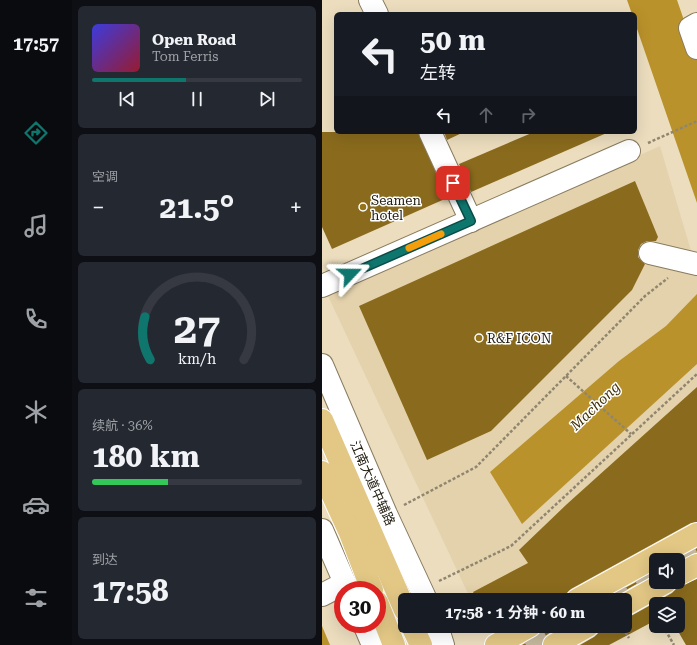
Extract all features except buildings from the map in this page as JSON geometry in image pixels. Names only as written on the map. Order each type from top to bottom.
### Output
[{"type":"main road","points":[[322,420],[358,529],[370,581]]},
{"type":"main road","points":[[322,472],[358,529],[398,598]]},
{"type":"main road","points":[[590,593],[697,534]]},
{"type":"main road","points":[[685,571],[697,565]]},
{"type":"main road","points":[[632,601],[654,589]]},
{"type":"main road","points":[[386,625],[394,645]]},
{"type":"main road","points":[[415,633],[421,645]]},
{"type":"main road","points":[[496,645],[517,633]]},
{"type":"main road","points":[[554,645],[575,633]]},
{"type":"street","points":[[370,0],[376,12]]},
{"type":"street","points":[[431,134],[471,221]]},
{"type":"street","points":[[322,286],[629,151]]},
{"type":"street","points":[[650,253],[692,263]]},
{"type":"street","name":"江南大道中辅路","points":[[322,366],[386,514],[423,593]]},
{"type":"street","points":[[344,581],[325,536],[358,529],[386,514]]},
{"type":"street","points":[[322,595],[334,591]]},
{"type":"street","points":[[368,633],[373,645]]},
{"type":"street","points":[[439,633],[443,645]]},
{"type":"path","points":[[629,151],[697,121]]},
{"type":"path","points":[[386,514],[476,467],[645,296],[692,263]]},
{"type":"path","points":[[438,582],[511,546],[697,374]]},
{"type":"path","points":[[566,376],[632,434]]},
{"type":"path","points":[[626,633],[629,638]]},
{"type":"path","points":[[667,633],[674,645]]},
{"type":"shaded area","points":[[660,146],[697,271],[697,508],[546,593],[468,593],[328,296]]},
{"type":"water","points":[[627,0],[677,0],[697,58],[697,203],[637,29],[637,12],[631,12]]},
{"type":"water","name":"Machong","points":[[697,294],[697,364],[522,524],[490,472],[619,361],[666,326]]},
{"type":"water","points":[[322,626],[330,645],[322,645]]},
{"type":"tunnel","points":[[685,558],[697,552]]},
{"type":"tunnel","points":[[621,593],[649,578]]},
{"type":"tunnel","points":[[526,645],[548,633]]},
{"type":"slow traffic","points":[[409,248],[441,234]]},
{"type":"place","name":"Seamen hotel","points":[[363,207]]},
{"type":"place","name":"R&F ICON","points":[[479,338]]},
{"type":"route","points":[[350,274],[471,221],[453,183]]}]
